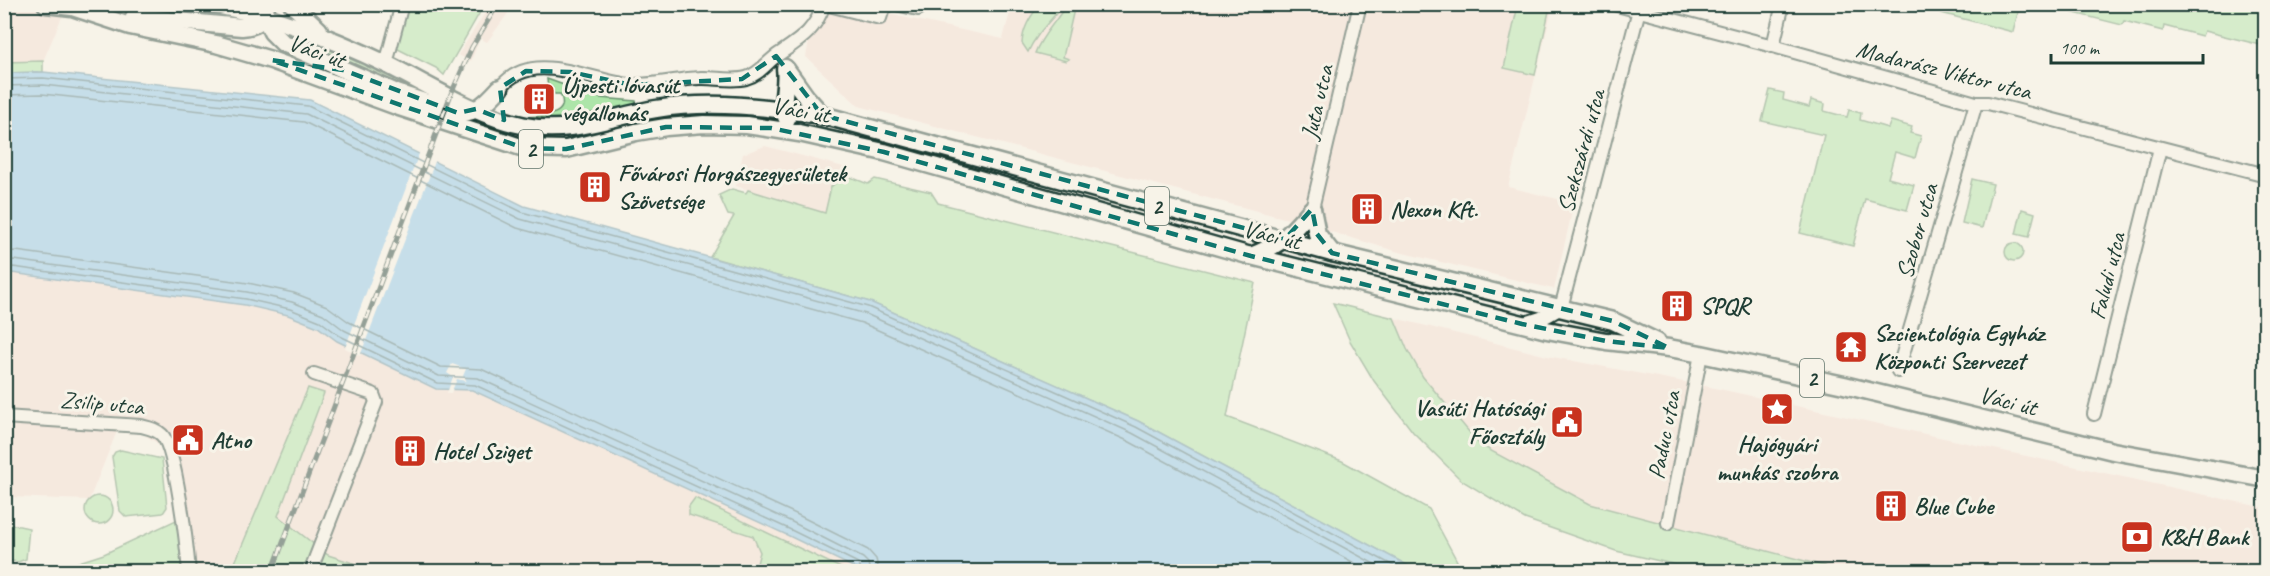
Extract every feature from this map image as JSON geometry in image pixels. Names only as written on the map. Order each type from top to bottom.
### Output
[{"type":"main road","name":"Váci út","points":[[46,4],[83,8],[272,60],[399,107],[524,148],[566,149],[646,130],[704,124],[747,125],[799,133],[884,152],[1251,255],[1522,324],[1606,341],[1701,354],[1844,386],[2113,452],[2265,479]]},
{"type":"main road","points":[[292,4],[309,22],[330,38]]},
{"type":"main road","name":"Váci út","points":[[212,5],[265,10],[386,64],[476,109],[511,122],[550,129],[655,109],[698,104],[736,104],[822,115],[1332,253],[1613,321],[1669,348]]},
{"type":"main road","points":[[83,8],[132,17],[242,27],[254,26],[265,10]]},
{"type":"main road","points":[[265,10],[272,32],[283,43],[397,93],[458,113],[476,109],[487,102],[502,86]]},
{"type":"main road","points":[[272,60],[343,70]]},
{"type":"main road","points":[[780,62],[786,84],[783,109],[789,124],[799,133]]},
{"type":"main road","points":[[780,62],[822,115]]},
{"type":"main road","points":[[502,86],[503,106],[511,122]]},
{"type":"main road","points":[[397,93],[430,116]]},
{"type":"main road","points":[[1251,255],[1273,247],[1285,239],[1312,209]]},
{"type":"main road","points":[[1312,209],[1317,234],[1332,253]]},
{"type":"main road","points":[[1320,272],[1304,264],[1302,259],[1314,253],[1332,253]]},
{"type":"street","points":[[386,64],[402,4]]},
{"type":"street","points":[[502,86],[520,73],[539,69],[570,72],[623,84],[642,85],[702,78],[746,78],[780,62],[808,33],[818,20],[825,4],[880,18],[883,9],[890,4]]},
{"type":"street","points":[[896,4],[918,9],[925,4]]},
{"type":"street","name":"Juta utca","points":[[1312,209],[1360,4]]},
{"type":"street","name":"Madarász Viktor utca","points":[[1612,4],[1640,8],[1976,103],[1988,103],[2265,175]]},
{"type":"street","points":[[1773,46],[1783,4]]},
{"type":"street","name":"Szekszárdi utca","points":[[1561,308],[1640,8]]},
{"type":"street","name":"Szobor utca","points":[[1898,371],[1976,103]]},
{"type":"street","name":"Faludi utca","points":[[2094,414],[2160,148]]},
{"type":"street","points":[[1522,324],[1561,308]]},
{"type":"street","name":"Paduc utca","points":[[1668,523],[1701,354]]},
{"type":"street","points":[[310,572],[376,402],[373,394],[314,374]]},
{"type":"street","name":"Zsilip utca","points":[[4,417],[141,426],[154,429],[162,435],[169,448],[185,527],[189,572]]},
{"type":"highlighted area","points":[[776,56],[822,115],[1285,239],[1312,209],[1317,234],[1332,253],[1613,321],[1669,348],[1606,341],[1522,324],[1251,256],[884,152],[771,128],[666,127],[566,149],[524,148],[271,60],[343,70],[458,113],[476,109],[504,120],[500,88],[526,71],[570,72],[632,85],[742,79]]},
{"type":"shaded area","points":[[4,5],[67,5],[43,61],[5,62]]},
{"type":"shaded area","points":[[490,5],[514,5],[487,42],[480,38],[471,61],[458,55]]},
{"type":"shaded area","points":[[829,5],[847,5],[1003,39],[1012,5],[1553,5],[1508,187],[1574,203],[1554,289],[1399,252],[1288,219],[859,106],[806,57],[812,25]]},
{"type":"shaded area","points":[[765,146],[847,168],[845,175],[831,187],[825,213],[736,186],[743,154]]},
{"type":"shaded area","points":[[12,273],[245,305],[288,315],[318,327],[337,341],[436,389],[472,390],[861,571],[378,571],[328,555],[278,516],[324,394],[309,388],[231,571],[184,571],[169,470],[160,445],[142,433],[117,431],[89,500],[11,497],[8,468],[4,467],[4,281]]},
{"type":"shaded area","points":[[1394,318],[1547,356],[1705,386],[2265,508],[2265,571],[1843,571],[1590,504],[1480,445],[1423,377],[1407,349]]},
{"type":"green space","points":[[408,5],[484,5],[444,75],[436,68],[396,48]]},
{"type":"green space","points":[[1040,5],[1063,5],[1028,52],[1022,43],[1025,27]]},
{"type":"green space","points":[[1066,5],[1075,5],[1063,57],[1069,59],[1066,61],[1035,53],[1041,40]]},
{"type":"green space","points":[[1518,5],[1549,11],[1535,75],[1504,68]]},
{"type":"green space","points":[[1911,5],[2020,5],[2013,32]]},
{"type":"green space","points":[[2042,5],[2265,5],[2265,46],[2204,31],[2202,36],[2164,26],[2163,31],[2124,21],[2122,25]]},
{"type":"green space","points":[[117,7],[166,7],[243,17],[242,21],[117,10]]},
{"type":"green space","points":[[285,32],[306,38],[427,95],[374,79],[284,36]]},
{"type":"green space","points":[[43,61],[43,72],[5,73],[4,62]]},
{"type":"green space","points":[[547,79],[600,98],[636,101],[637,109],[550,125],[523,117],[544,116],[558,112],[561,108],[560,94],[554,94],[552,89],[548,89]]},
{"type":"green space","points":[[1770,90],[1784,93],[1783,100],[1809,107],[1811,100],[1825,104],[1824,111],[1847,117],[1849,110],[1861,113],[1860,120],[1888,128],[1891,121],[1912,127],[1910,133],[1921,136],[1915,158],[1895,152],[1888,178],[1914,185],[1907,210],[1865,199],[1853,246],[1800,233],[1824,135],[1762,121]]},
{"type":"green space","points":[[845,175],[868,184],[875,179],[931,192],[938,203],[1255,283],[1227,417],[1342,461],[1429,509],[1457,561],[1449,571],[1418,571],[1138,421],[870,302],[710,257],[734,216],[728,215],[719,195],[732,189],[746,193],[748,190],[825,213],[831,187]]},
{"type":"green space","points":[[1972,179],[1993,184],[1982,228],[1962,223]]},
{"type":"green space","points":[[2022,209],[2035,213],[2029,237],[2016,234]]},
{"type":"green space","points":[[2014,243],[2020,246],[2023,252],[2020,258],[2014,261],[2008,258],[2005,252],[2008,246]]},
{"type":"green space","points":[[1333,303],[1394,318],[1407,349],[1423,377],[1480,445],[1590,504],[1843,571],[1752,571],[1740,566],[1738,571],[1703,571],[1616,551],[1525,519],[1461,480],[1413,432],[1374,381],[1350,341]]},
{"type":"green space","points":[[308,388],[324,393],[278,516],[328,555],[378,571],[231,572]]},
{"type":"green space","points":[[121,450],[162,459],[167,507],[163,513],[126,517],[120,511],[112,457],[115,452]]},
{"type":"green space","points":[[99,496],[109,500],[113,510],[109,520],[99,524],[89,520],[85,510],[89,500]]},
{"type":"green space","points":[[695,498],[847,571],[755,571],[760,552],[753,536],[689,515],[689,506]]},
{"type":"green space","points":[[176,520],[184,571],[48,572],[104,554]]},
{"type":"green space","points":[[10,524],[29,528],[26,559],[18,562],[7,560],[4,552],[7,527]]},
{"type":"water","points":[[43,72],[310,100],[524,206],[870,302],[1138,421],[1418,571],[861,571],[472,390],[436,389],[337,341],[318,327],[288,315],[245,305],[12,273],[5,281],[4,73]]},
{"type":"pier","points":[[420,151],[436,159],[360,356],[345,348]]},
{"type":"pier","points":[[452,364],[466,369],[463,376],[466,379],[465,381],[457,379],[451,393],[447,393],[453,377],[447,373]]},
{"type":"railway","points":[[272,572],[451,94],[472,47],[498,4]]},
{"type":"place","name":"Újpesti lóvasút végállomás","points":[[539,99]]},
{"type":"place","name":"Fővárosi Horgászegyesületek Szövetsége","points":[[595,187]]},
{"type":"place","name":"Nexon Kft.","points":[[1367,209]]},
{"type":"place","name":"SPQR","points":[[1677,306]]},
{"type":"place","name":"Szcientológia Egyház Központi Szervezet","points":[[1851,347]]},
{"type":"place","name":"Hajógyári munkás szobra","points":[[1777,409]]},
{"type":"place","name":"Vasúti Hatósági Főosztály","points":[[1567,422]]},
{"type":"place","name":"Atno","points":[[188,440]]},
{"type":"place","name":"Hotel Sziget","points":[[410,451]]},
{"type":"place","name":"Blue Cube","points":[[1891,506]]},
{"type":"place","name":"K&H Bank","points":[[2137,537]]}]
